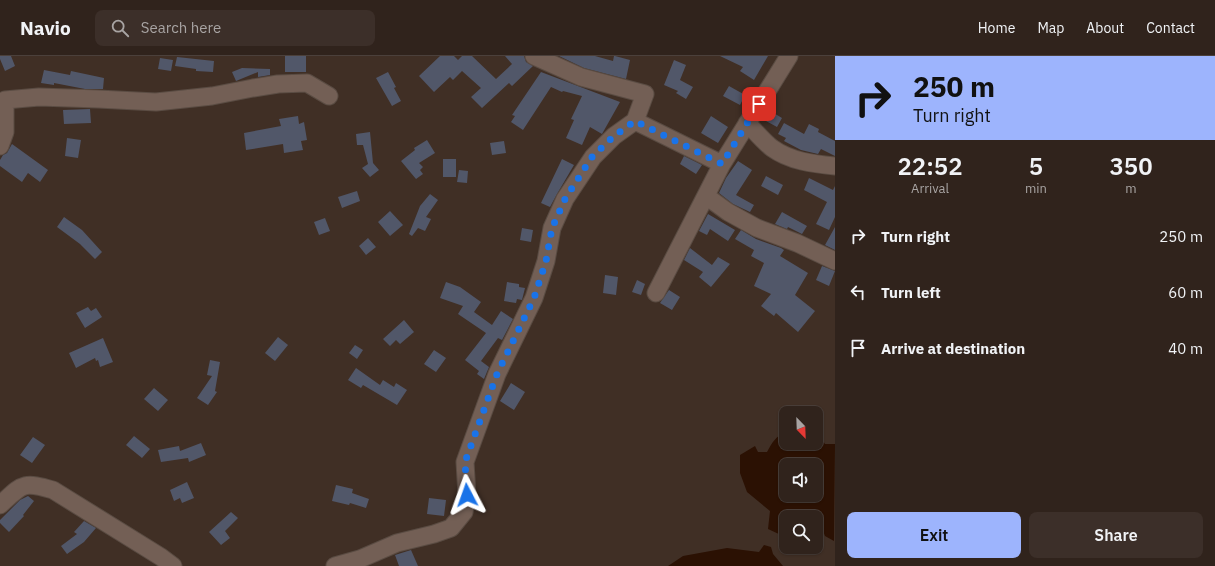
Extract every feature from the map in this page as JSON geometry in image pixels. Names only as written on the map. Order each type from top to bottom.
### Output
[{"type":"street","points":[[335,566],[360,559],[397,543],[434,534],[451,528],[464,512],[467,495],[465,462],[497,374],[534,298],[546,261],[552,228],[565,199],[592,157],[614,136],[635,121],[645,94],[581,78],[534,56]]},
{"type":"street","points":[[656,293],[722,164],[789,56]]},
{"type":"street","points":[[0,146],[5,132],[3,92],[39,97],[98,98],[156,102],[212,96],[272,85],[307,83],[329,96]]},
{"type":"street","points":[[635,121],[722,164]]},
{"type":"street","points":[[747,123],[772,148],[788,157],[816,164],[835,166]]},
{"type":"street","points":[[706,196],[728,212],[756,228],[797,243],[835,261]]},
{"type":"street","points":[[0,505],[21,486],[34,484],[53,490],[173,566]]},
{"type":"shaded area","points":[[779,437],[779,450],[823,450],[823,441],[825,444],[835,444],[834,541],[825,536],[823,531],[823,510],[779,510],[779,534],[768,529],[770,511],[747,492],[740,473],[740,455],[755,446],[758,452],[767,452]]},
{"type":"shaded area","points":[[764,545],[771,547],[773,554],[783,566],[668,566],[683,556],[727,548],[759,552]]},
{"type":"building","points":[[0,56],[11,56],[15,66],[5,71]]},
{"type":"building","points":[[285,56],[306,56],[306,72],[285,72]]},
{"type":"building","points":[[440,56],[454,56],[458,60],[462,56],[472,56],[496,79],[512,64],[505,56],[524,56],[526,62],[533,66],[512,86],[509,83],[482,108],[471,97],[481,88],[462,71],[453,80],[450,77],[434,92],[419,76]]},
{"type":"building","points":[[559,56],[595,56],[613,61],[615,56],[630,60],[626,79],[584,68]]},
{"type":"building","points":[[720,56],[768,56],[754,80],[740,71],[743,67]]},
{"type":"building","points":[[177,57],[214,61],[213,72],[196,71],[196,69],[175,66]]},
{"type":"building","points":[[160,58],[173,60],[171,71],[158,69]]},
{"type":"building","points":[[674,60],[686,65],[680,80],[693,87],[686,99],[676,93],[678,91],[664,85]]},
{"type":"building","points":[[242,68],[270,69],[270,75],[258,77],[258,72],[236,81],[232,72]]},
{"type":"building","points":[[44,70],[70,75],[71,71],[104,78],[103,89],[85,89],[54,83],[54,85],[41,83]]},
{"type":"building","points":[[388,72],[401,101],[392,106],[376,78]]},
{"type":"building","points":[[541,72],[620,102],[602,134],[590,127],[582,145],[566,138],[574,120],[571,119],[582,96],[562,92],[551,87],[523,130],[511,122],[515,116],[512,115]]},
{"type":"building","points":[[729,86],[745,95],[740,105],[723,96]]},
{"type":"building","points":[[90,109],[91,123],[64,124],[63,110]]},
{"type":"building","points":[[772,112],[782,118],[777,127],[766,121]]},
{"type":"building","points":[[298,116],[299,124],[304,122],[307,140],[301,141],[303,150],[284,153],[283,144],[246,150],[244,133],[281,126],[279,119]]},
{"type":"building","points":[[711,116],[728,127],[718,143],[701,133]]},
{"type":"building","points":[[784,123],[804,134],[809,124],[819,129],[818,132],[835,141],[835,156],[821,149],[818,154],[801,150],[784,141],[786,138],[778,134]]},
{"type":"building","points":[[370,132],[373,163],[379,170],[370,177],[362,168],[368,164],[363,145],[357,145],[356,134]]},
{"type":"building","points":[[67,138],[81,140],[78,158],[65,156]]},
{"type":"building","points":[[427,140],[435,153],[419,163],[423,167],[420,170],[423,174],[416,179],[401,161],[415,150],[414,148]]},
{"type":"building","points":[[504,141],[506,153],[492,155],[490,143]]},
{"type":"building","points":[[12,144],[48,170],[40,182],[28,173],[22,182],[0,166],[0,160],[3,155],[7,153]]},
{"type":"building","points":[[684,156],[702,165],[696,174],[680,164]]},
{"type":"building","points":[[443,159],[456,159],[456,177],[443,177]]},
{"type":"building","points":[[562,159],[574,165],[550,207],[541,203]]},
{"type":"building","points":[[738,161],[752,170],[736,195],[754,205],[750,212],[733,204],[719,193],[726,178]]},
{"type":"building","points":[[459,170],[468,171],[467,183],[457,182]]},
{"type":"building","points":[[766,176],[783,185],[778,195],[761,186]]},
{"type":"building","points":[[809,178],[833,190],[835,186],[835,217],[829,230],[816,224],[827,202],[804,190]]},
{"type":"building","points":[[357,191],[360,201],[342,208],[338,197]]},
{"type":"building","points":[[430,194],[438,200],[426,217],[431,219],[425,231],[418,228],[412,236],[409,234],[420,206]]},
{"type":"building","points":[[390,211],[403,225],[390,236],[378,222]]},
{"type":"building","points":[[782,212],[807,226],[802,234],[788,227],[787,229],[775,224]]},
{"type":"building","points":[[708,214],[735,230],[728,241],[710,229],[707,235],[699,231]]},
{"type":"building","points":[[64,217],[82,230],[102,252],[95,259],[80,244],[57,227]]},
{"type":"building","points":[[325,218],[330,231],[319,235],[314,222]]},
{"type":"building","points":[[835,227],[835,250],[825,245]]},
{"type":"building","points":[[522,228],[533,230],[531,242],[520,240]]},
{"type":"building","points":[[741,230],[756,239],[781,248],[784,250],[780,256],[808,273],[795,295],[815,311],[798,332],[776,313],[774,316],[761,306],[771,294],[754,286],[764,263],[751,256],[754,250],[735,239]]},
{"type":"building","points":[[368,238],[376,247],[366,255],[359,246]]},
{"type":"building","points":[[690,248],[712,265],[718,257],[730,264],[711,287],[699,277],[703,272],[684,260]]},
{"type":"building","points":[[822,266],[835,271],[829,286],[816,280]]},
{"type":"building","points":[[605,275],[618,277],[616,295],[603,293]]},
{"type":"building","points":[[637,280],[645,284],[641,295],[632,292]]},
{"type":"building","points":[[446,282],[460,287],[481,302],[474,312],[492,325],[501,311],[513,319],[502,340],[498,338],[481,361],[489,367],[484,379],[477,374],[479,371],[465,360],[486,333],[458,314],[463,306],[440,298]]},
{"type":"building","points":[[507,282],[519,284],[519,287],[525,288],[522,300],[517,299],[516,303],[504,301]]},
{"type":"building","points":[[669,290],[680,297],[672,310],[660,303]]},
{"type":"building","points":[[88,307],[91,311],[96,308],[102,317],[85,328],[76,313]]},
{"type":"building","points":[[404,320],[414,332],[400,344],[396,340],[390,346],[383,339]]},
{"type":"building","points":[[278,337],[288,345],[275,361],[265,353]]},
{"type":"building","points":[[103,338],[113,362],[100,367],[98,360],[96,361],[95,358],[76,368],[69,353]]},
{"type":"building","points":[[355,345],[363,350],[357,359],[349,353]]},
{"type":"building","points":[[434,350],[446,358],[436,372],[424,364]]},
{"type":"building","points":[[210,360],[220,362],[215,391],[217,392],[208,405],[197,398],[212,376],[207,375]]},
{"type":"building","points":[[356,368],[380,385],[383,380],[394,387],[396,383],[407,390],[397,405],[363,385],[361,388],[348,380]]},
{"type":"building","points":[[511,383],[525,392],[514,410],[500,401]]},
{"type":"building","points":[[154,388],[168,400],[158,411],[144,399]]},
{"type":"building","points":[[134,436],[150,449],[142,458],[126,445]]},
{"type":"building","points":[[33,437],[45,445],[32,463],[20,455]]},
{"type":"building","points":[[201,443],[206,455],[189,462],[188,458],[161,462],[158,450],[179,446],[180,451]]},
{"type":"building","points":[[187,482],[194,498],[182,503],[180,498],[174,501],[170,490]]},
{"type":"building","points":[[336,485],[353,489],[352,493],[369,499],[366,508],[350,503],[349,505],[332,501]]},
{"type":"building","points":[[28,496],[34,501],[23,515],[24,516],[9,532],[0,523],[0,520],[20,500]]},
{"type":"building","points":[[429,498],[446,500],[444,516],[427,514]]},
{"type":"building","points":[[231,512],[238,518],[225,531],[230,538],[221,545],[209,532]]},
{"type":"building","points":[[84,521],[96,528],[84,542],[67,554],[61,546],[77,534],[74,532]]},
{"type":"building","points":[[411,550],[418,566],[399,566],[395,555]]},
{"type":"route","points":[[467,495],[465,462],[497,374],[534,298],[546,261],[552,228],[565,199],[592,157],[614,136],[635,121],[722,164],[759,104]]}]
